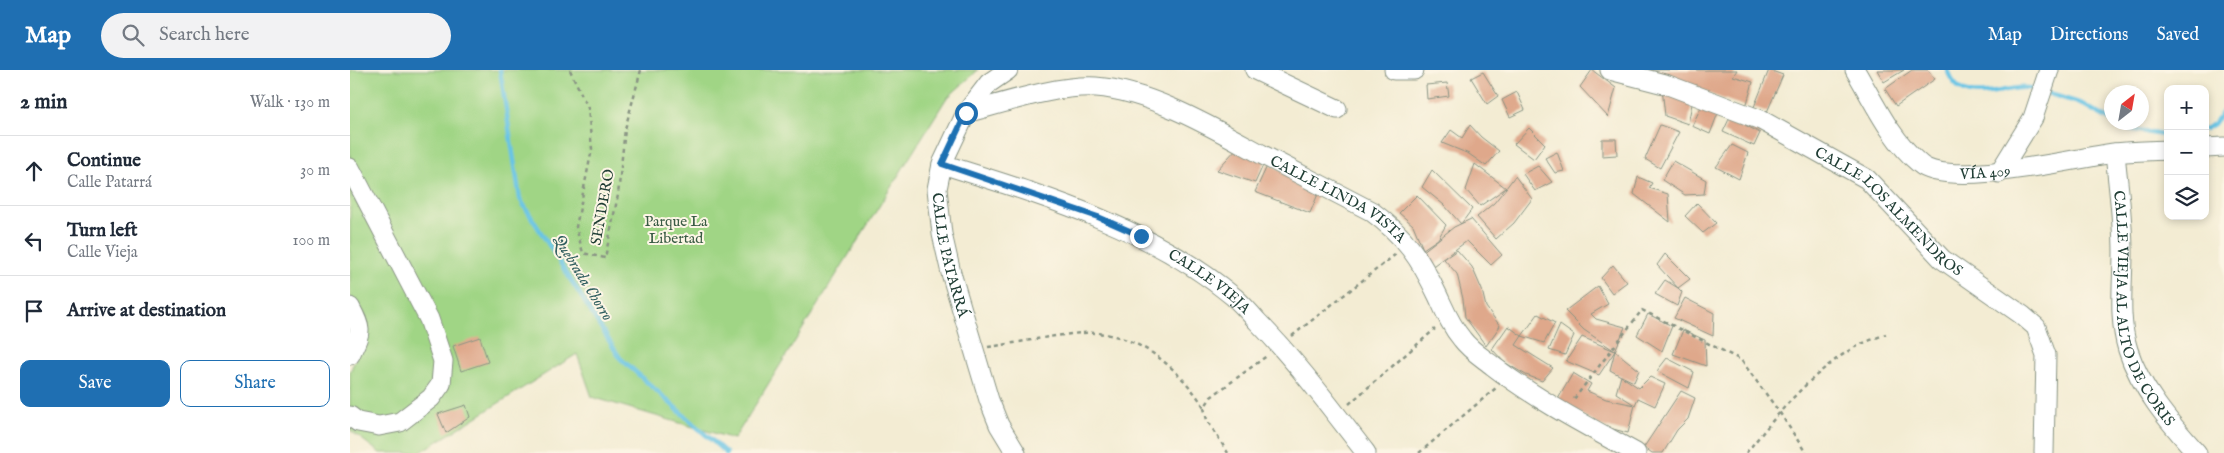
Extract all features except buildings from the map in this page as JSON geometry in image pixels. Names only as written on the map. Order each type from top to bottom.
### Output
[{"type":"street","name":"CALLE PATARRÁ","points":[[1008,70],[989,83],[966,113],[942,164],[936,189],[942,234],[993,413],[1016,453]]},
{"type":"street","points":[[1256,70],[1337,109]]},
{"type":"street","points":[[1394,70],[1414,70]]},
{"type":"street","name":"CALLE LOS ALMENDROS","points":[[1610,70],[1675,87],[1761,120],[1866,179],[1942,259],[2022,315],[2036,327],[2046,355],[2044,453]]},
{"type":"street","name":"VÍA 409","points":[[1856,70],[1892,133],[1920,165],[1934,172],[1999,173],[2115,153],[2164,150]]},
{"type":"street","points":[[1999,173],[2033,118],[2049,70]]},
{"type":"street","name":"CALLE LINDA VISTA","points":[[966,113],[1061,90],[1095,87],[1128,92],[1165,106],[1349,200],[1391,225],[1419,257],[1448,318],[1462,340],[1508,378],[1636,453]]},
{"type":"street","points":[[2209,148],[2224,147]]},
{"type":"street","name":"CALLE VIEJA AL ALTO DE CORIS","points":[[2115,153],[2123,250],[2122,325],[2128,351],[2138,374],[2164,413],[2197,453]]},
{"type":"street","name":"CALLE VIEJA","points":[[942,164],[1098,217],[1141,236],[1181,259],[1234,297],[1281,345],[1366,453]]},
{"type":"street","points":[[350,168],[429,319],[443,361],[441,384],[431,398],[400,422],[379,426],[358,422],[350,416]]},
{"type":"street","points":[[350,307],[360,327],[350,355]]},
{"type":"path","name":"SENDERO","points":[[570,70],[588,108],[592,149],[576,227],[583,253],[605,258],[618,195],[625,129],[640,70]]},
{"type":"path","points":[[1564,412],[1642,310],[1741,360],[1780,412],[1806,453]]},
{"type":"path","points":[[1336,415],[1448,318]]},
{"type":"path","points":[[974,350],[1084,333],[1113,336],[1148,349],[1171,367],[1195,394],[1204,408]]},
{"type":"path","points":[[1746,453],[1780,412],[1817,373],[1852,349],[1886,334]]},
{"type":"path","points":[[1419,453],[1508,378]]},
{"type":"green space","name":"Parque La Libertad","points":[[350,70],[978,70],[946,99],[734,439],[592,397],[577,354],[419,453],[380,453],[350,430],[350,372],[368,329],[350,296]]},
{"type":"waterway","name":"Quebrada Chorro","points":[[500,70],[520,199],[620,358],[726,453]]},
{"type":"waterway","points":[[1947,70],[1955,84],[1964,91],[1975,94],[2025,88],[2037,90]]},
{"type":"waterway","points":[[2047,93],[2082,104],[2104,116]]},
{"type":"waterway","points":[[2209,127],[2214,124],[2224,110]]},
{"type":"waterway","points":[[2134,130],[2164,135]]},
{"type":"route","points":[[966,113],[942,164],[1098,217],[1141,236]]}]
